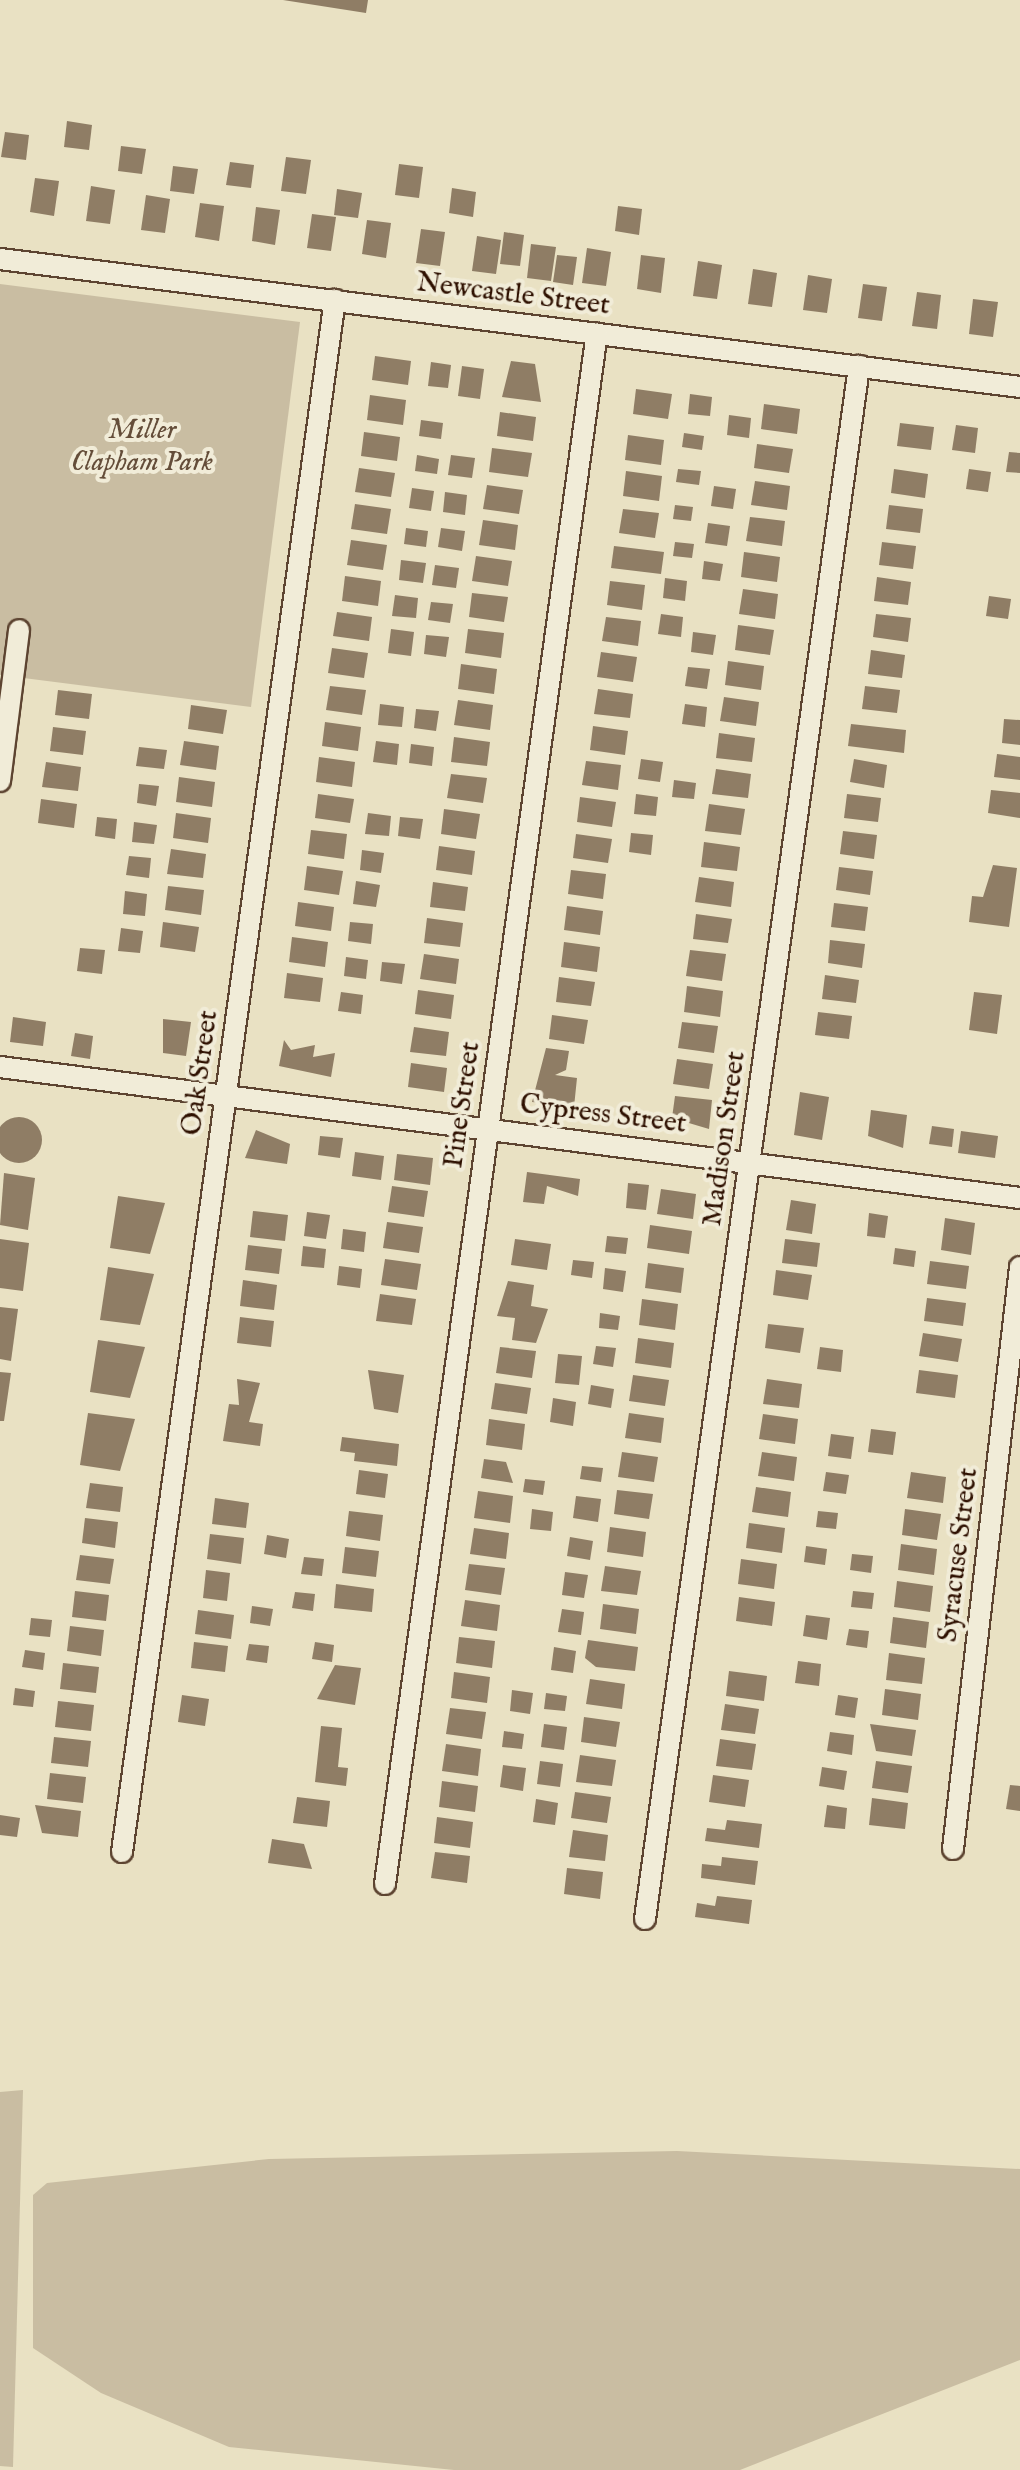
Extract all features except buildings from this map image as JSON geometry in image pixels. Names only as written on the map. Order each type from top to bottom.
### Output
[{"type":"street","name":"Newcastle Street","points":[[0,259],[1020,386]]},
{"type":"street","name":"Oak Street","points":[[122,1852],[334,300]]},
{"type":"street","name":"Pine Street","points":[[385,1884],[597,333]]},
{"type":"street","name":"Madison Street","points":[[644,1919],[860,366]]},
{"type":"street","points":[[0,781],[20,630]]},
{"type":"street","name":"Cypress Street","points":[[0,1068],[1020,1198]]},
{"type":"street","name":"Syracuse Street","points":[[953,1849],[1020,1267]]},
{"type":"green space","name":"Miller Clapham Park","points":[[0,284],[300,322],[251,707],[0,675]]},
{"type":"green space","points":[[23,2090],[13,2467],[0,2466],[0,2092]]},
{"type":"green space","points":[[677,2151],[1020,2169],[1020,2360],[740,2470],[454,2470],[229,2447],[101,2393],[33,2348],[33,2195],[47,2183],[269,2159]]}]
